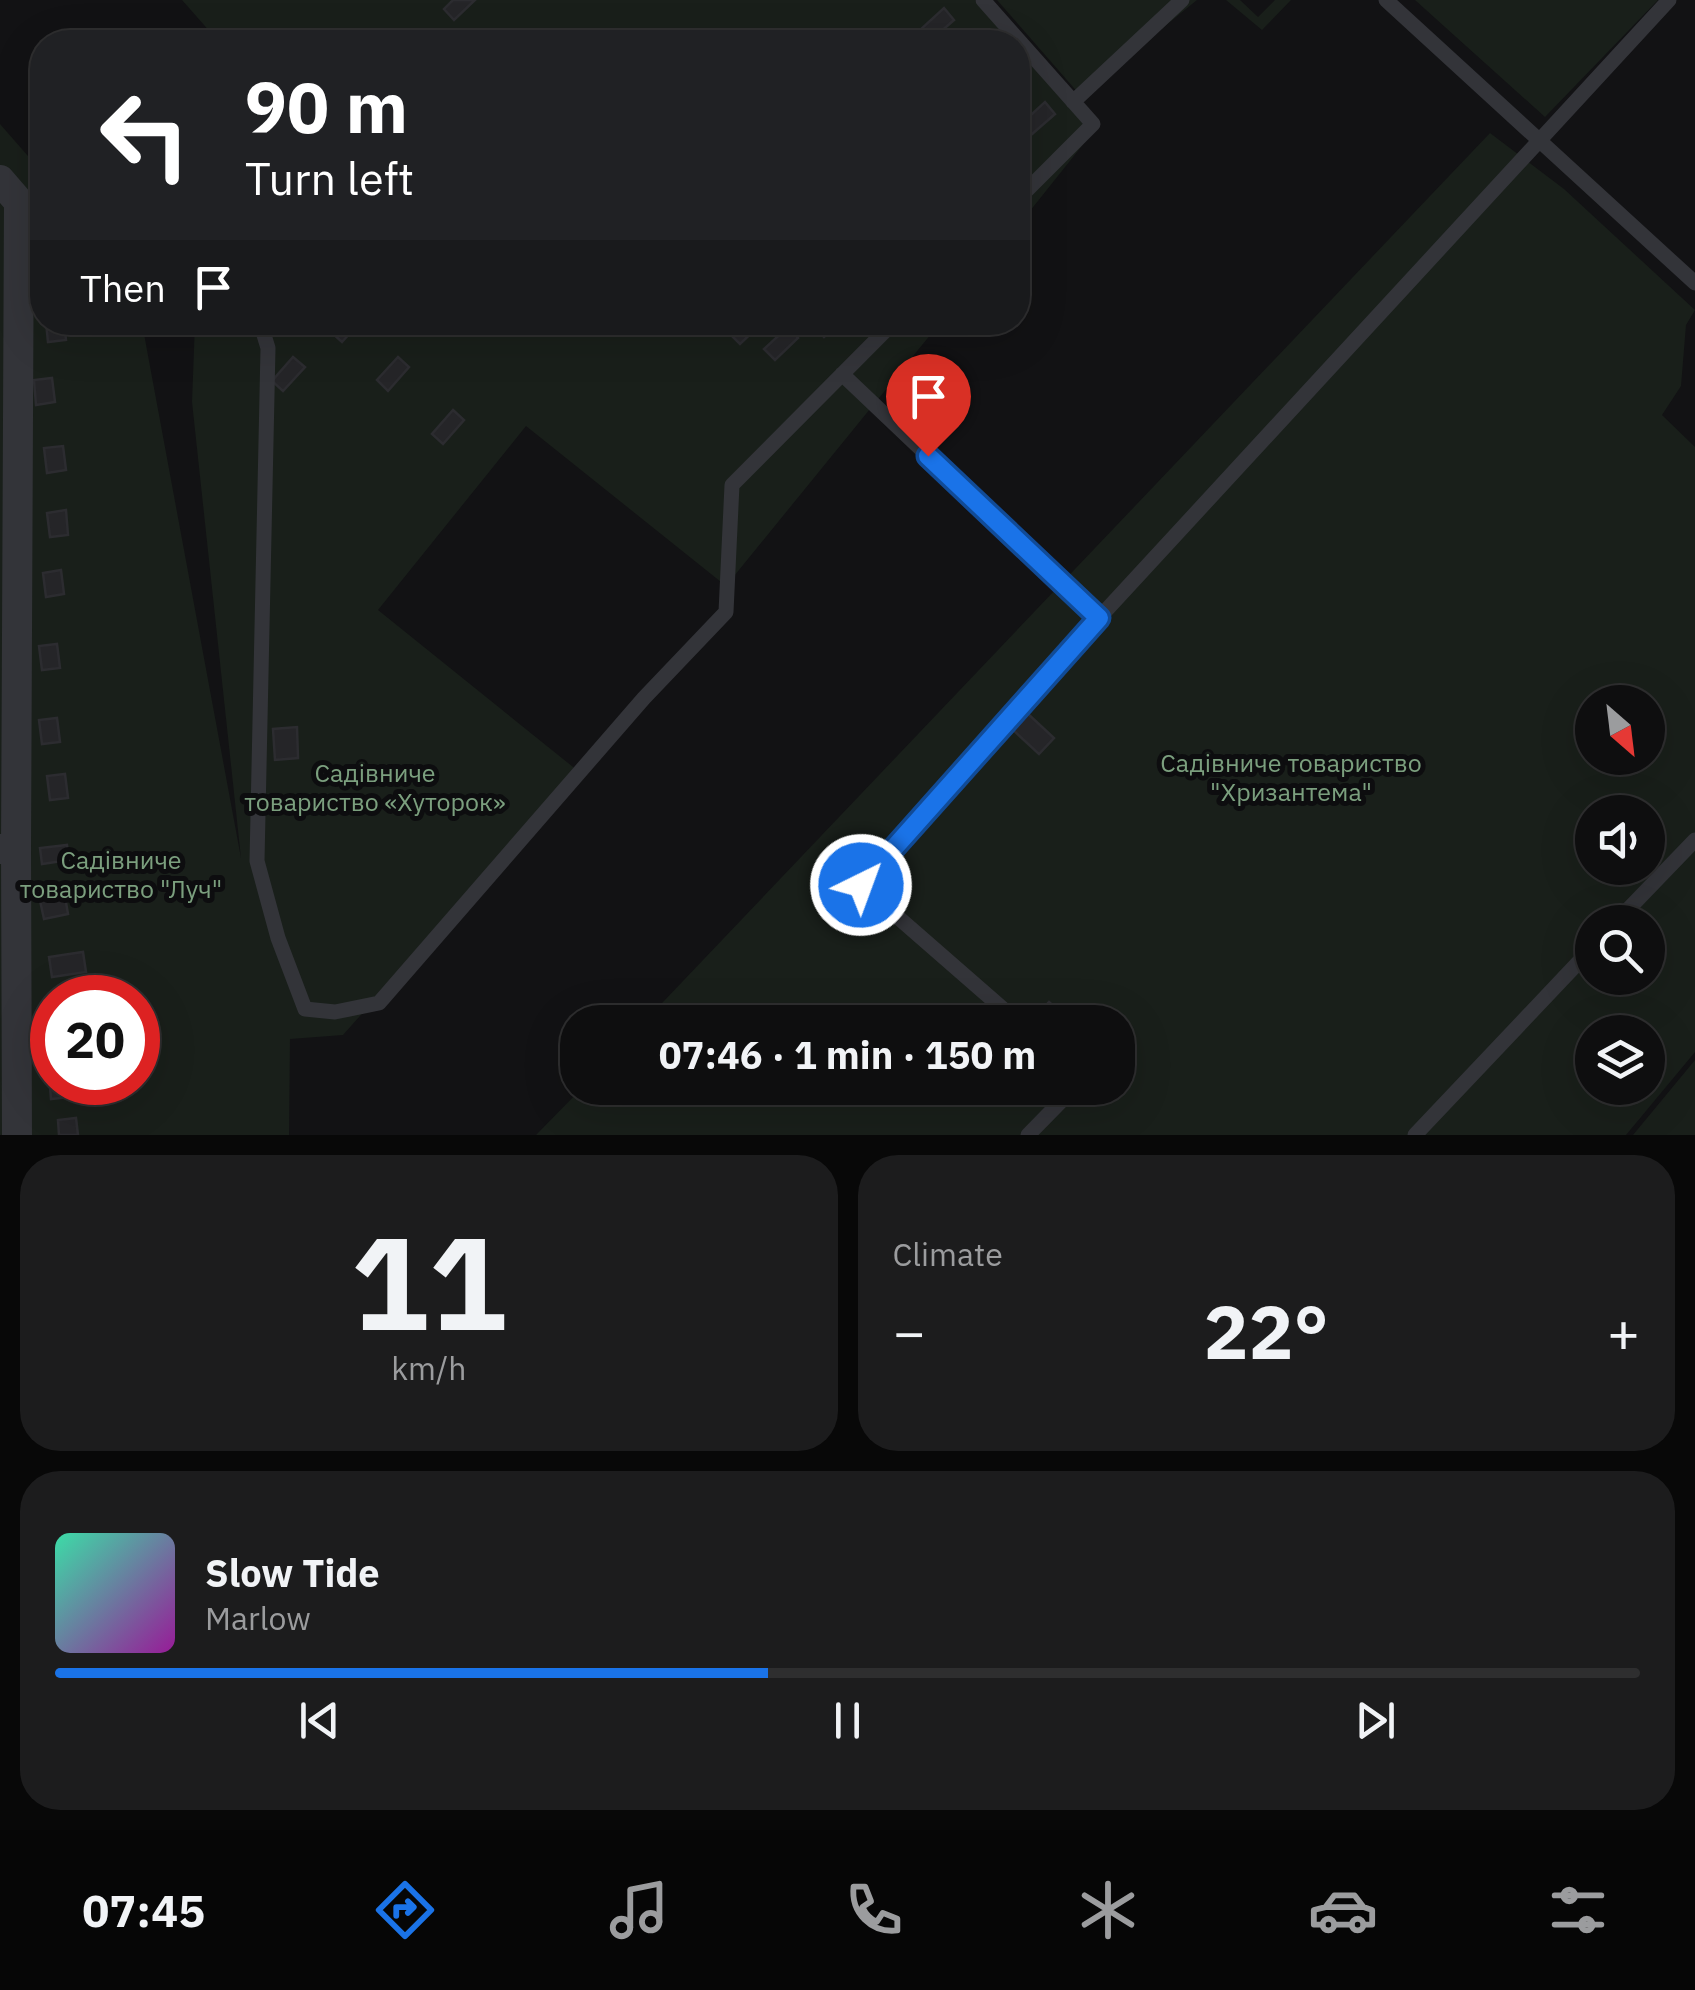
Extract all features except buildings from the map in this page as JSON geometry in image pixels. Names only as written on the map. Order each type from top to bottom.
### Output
[{"type":"street","points":[[0,180],[20,202],[8,849],[18,1135]]},
{"type":"lane","points":[[983,0],[1009,30]]},
{"type":"lane","points":[[1073,102],[1182,0]]},
{"type":"lane","points":[[999,1005],[861,885],[1099,618],[1668,0]]},
{"type":"lane","points":[[1397,3],[1695,283]]},
{"type":"lane","points":[[1030,53],[1093,124],[1030,187]]},
{"type":"lane","points":[[264,335],[268,348],[257,860],[278,938],[305,1009],[335,1012],[379,1003],[644,698],[726,612],[732,486],[881,335]]},
{"type":"lane","points":[[842,374],[1099,618]]},
{"type":"lane","points":[[1632,905],[1695,840]]},
{"type":"lane","points":[[1414,1135],[1575,966]]},
{"type":"lane","points":[[1028,1135],[1057,1105]]},
{"type":"green space","points":[[182,0],[975,0],[1002,30],[208,30]]},
{"type":"green space","points":[[997,0],[1197,0],[1080,95],[1030,38],[1030,30],[1023,30]]},
{"type":"green space","points":[[1226,0],[1240,0],[1258,17],[1275,0],[1291,0],[1262,30]]},
{"type":"green space","points":[[1415,0],[1658,0],[1545,117]]},
{"type":"green space","points":[[1030,61],[1093,132],[1030,211]]},
{"type":"green space","points":[[0,124],[30,158],[30,335],[144,335],[241,858],[192,402],[195,335],[930,335],[726,586],[526,426],[378,610],[578,771],[343,1035],[290,1039],[289,1135],[0,1135]]},
{"type":"green space","name":"Садівниче товариство \"Хризантема\"","points":[[1490,133],[1564,189],[1695,310],[1686,325],[1681,386],[1662,415],[1695,447],[1695,1052],[1665,1088],[1665,1015],[1575,1015],[1575,1105],[1651,1105],[1626,1135],[536,1135],[565,1105],[1135,1105],[1135,1005],[660,1005]]},
{"type":"green space","points":[[1695,1060],[1695,1135],[1633,1135],[1658,1105],[1665,1105],[1665,1096]]},
{"type":"route","points":[[861,885],[1099,618],[928,456]]},
{"type":"park label","name":"Садівниче товариство «Хуторок»","points":[[375,788]]},
{"type":"park label","name":"Садівниче товариство \"Луч\"","points":[[121,874]]}]
